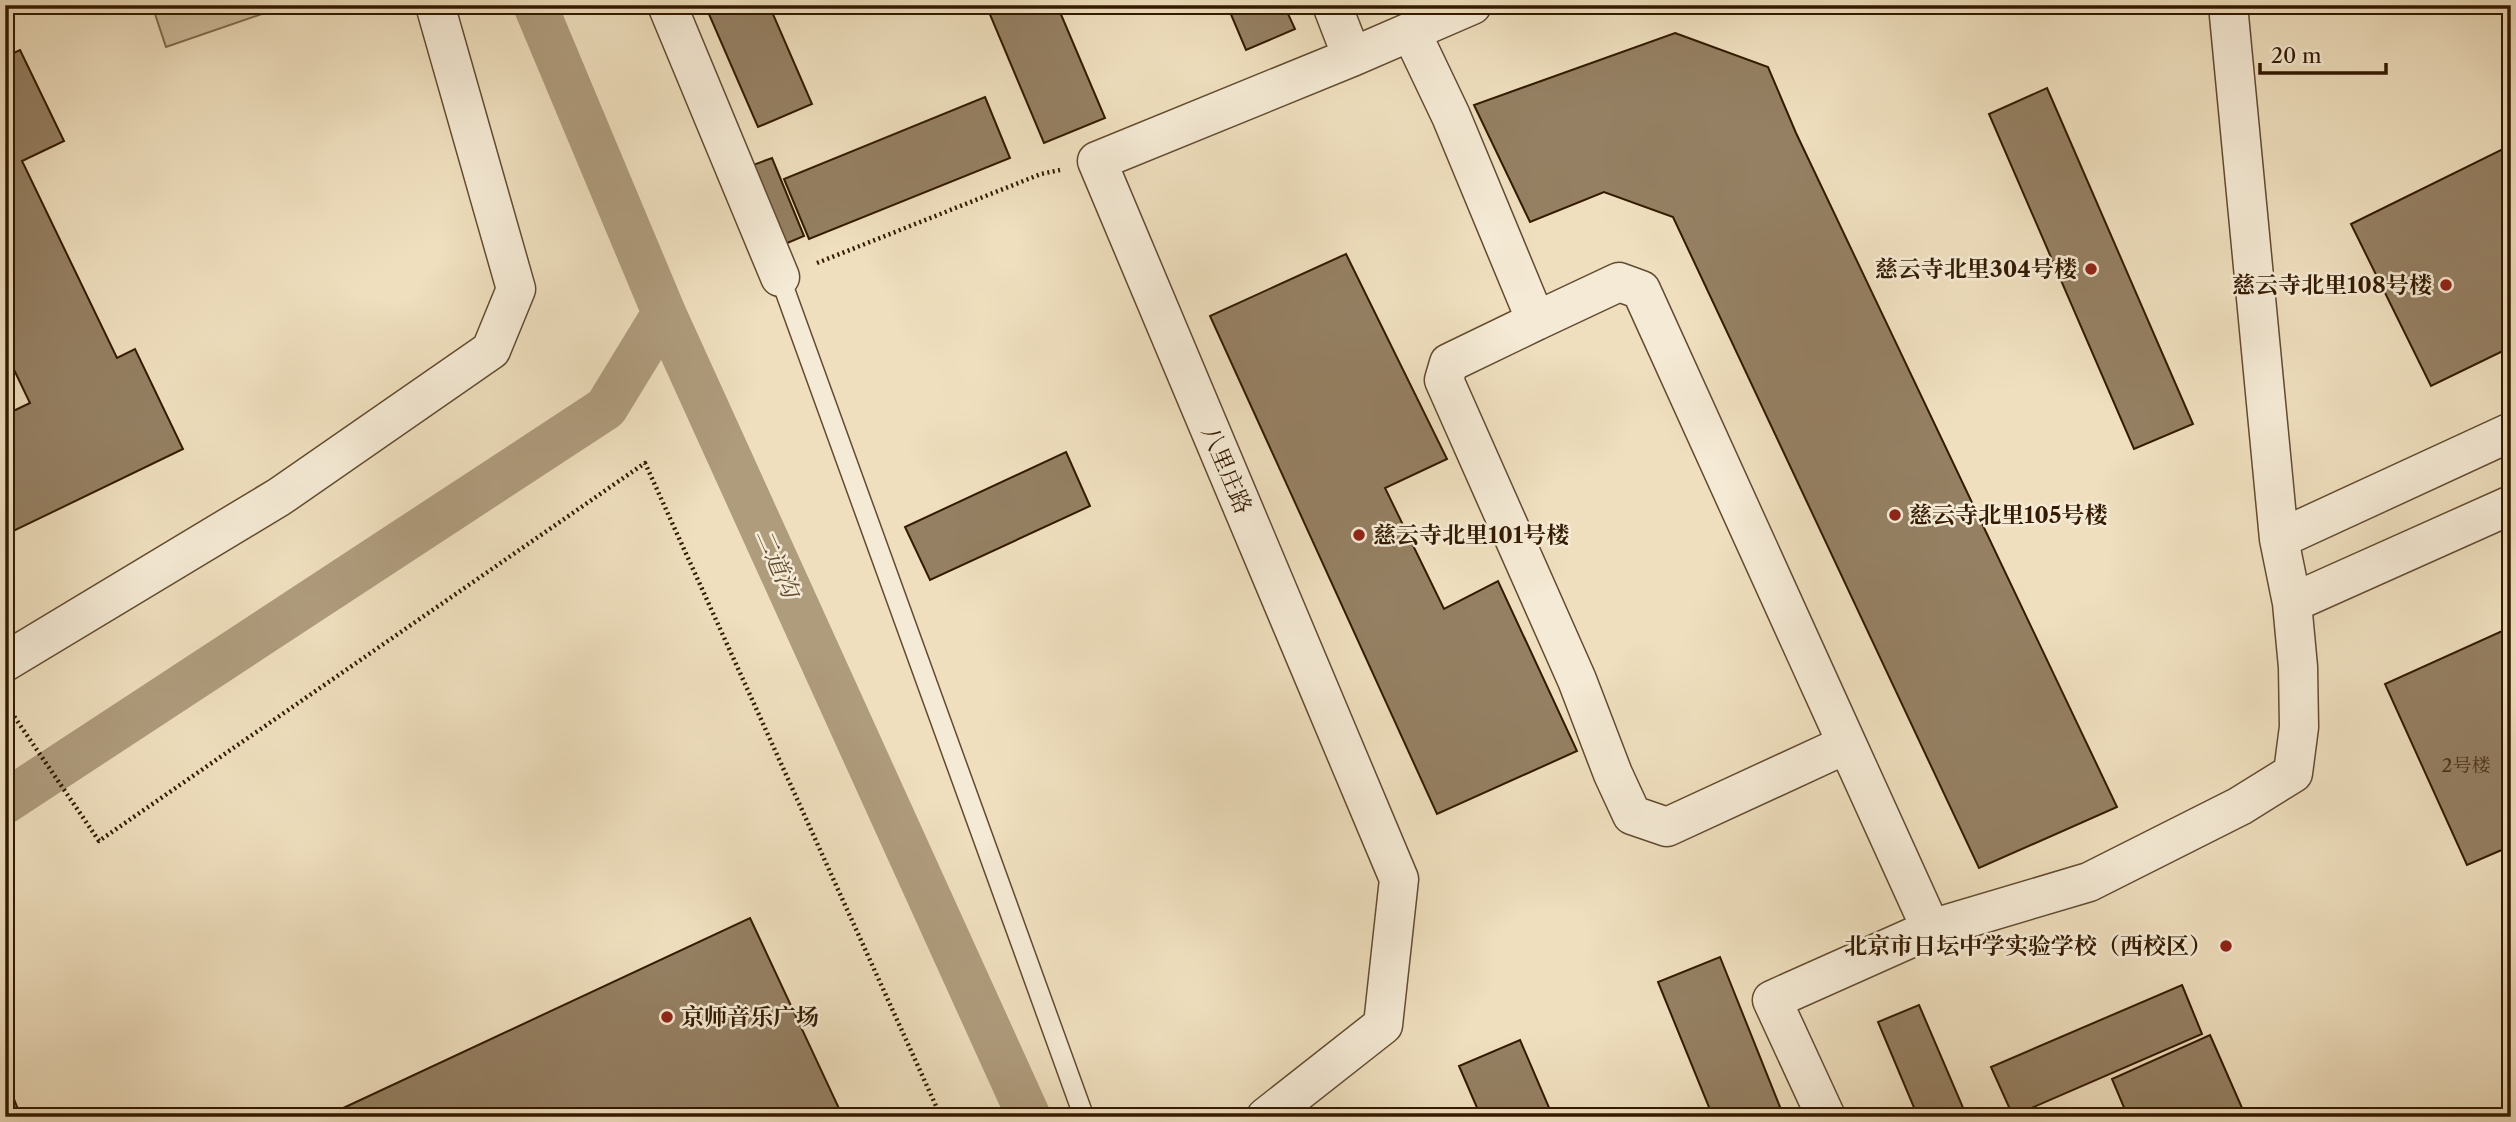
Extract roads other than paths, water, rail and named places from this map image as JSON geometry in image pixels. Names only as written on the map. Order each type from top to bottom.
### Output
[{"type":"street","points":[[5,662],[279,497],[491,350],[516,289],[435,5]]},
{"type":"street","points":[[667,5],[780,277]]},
{"type":"street","points":[[1332,5],[1353,57],[1472,5]]},
{"type":"street","points":[[1826,1117],[1772,1000],[1931,929],[2089,883],[2240,806],[2293,773],[2299,727],[2298,667],[2292,603],[2279,539],[2228,5]]},
{"type":"street","points":[[1411,32],[1451,116],[1536,321]]},
{"type":"street","name":"八里庄路","points":[[1266,1117],[1383,1025],[1399,879],[1097,162],[1353,57]]},
{"type":"street","points":[[1847,744],[1667,827],[1632,815],[1613,774],[1577,680],[1444,380],[1449,363],[1619,282],[1641,290],[1931,929]]},
{"type":"street","points":[[2279,539],[2511,432]]},
{"type":"street","points":[[2292,603],[2511,505]]},
{"type":"lane","points":[[780,277],[1084,1117]]},
{"type":"waterway","name":"二道沟","points":[[535,5],[664,313],[1029,1117]]},
{"type":"waterway","points":[[5,802],[606,408],[664,313]]},
{"type":"place","name":"慈云寺北里304号楼","points":[[2091,269]]},
{"type":"place","name":"慈云寺北里108号楼","points":[[2446,285]]},
{"type":"place","name":"慈云寺北里105号楼","points":[[1895,515]]},
{"type":"place","name":"慈云寺北里101号楼","points":[[1359,535]]},
{"type":"place","name":"北京市日坛中学实验学校（西校区）","points":[[2226,946]]},
{"type":"place","name":"京师音乐广场","points":[[667,1017]]}]
